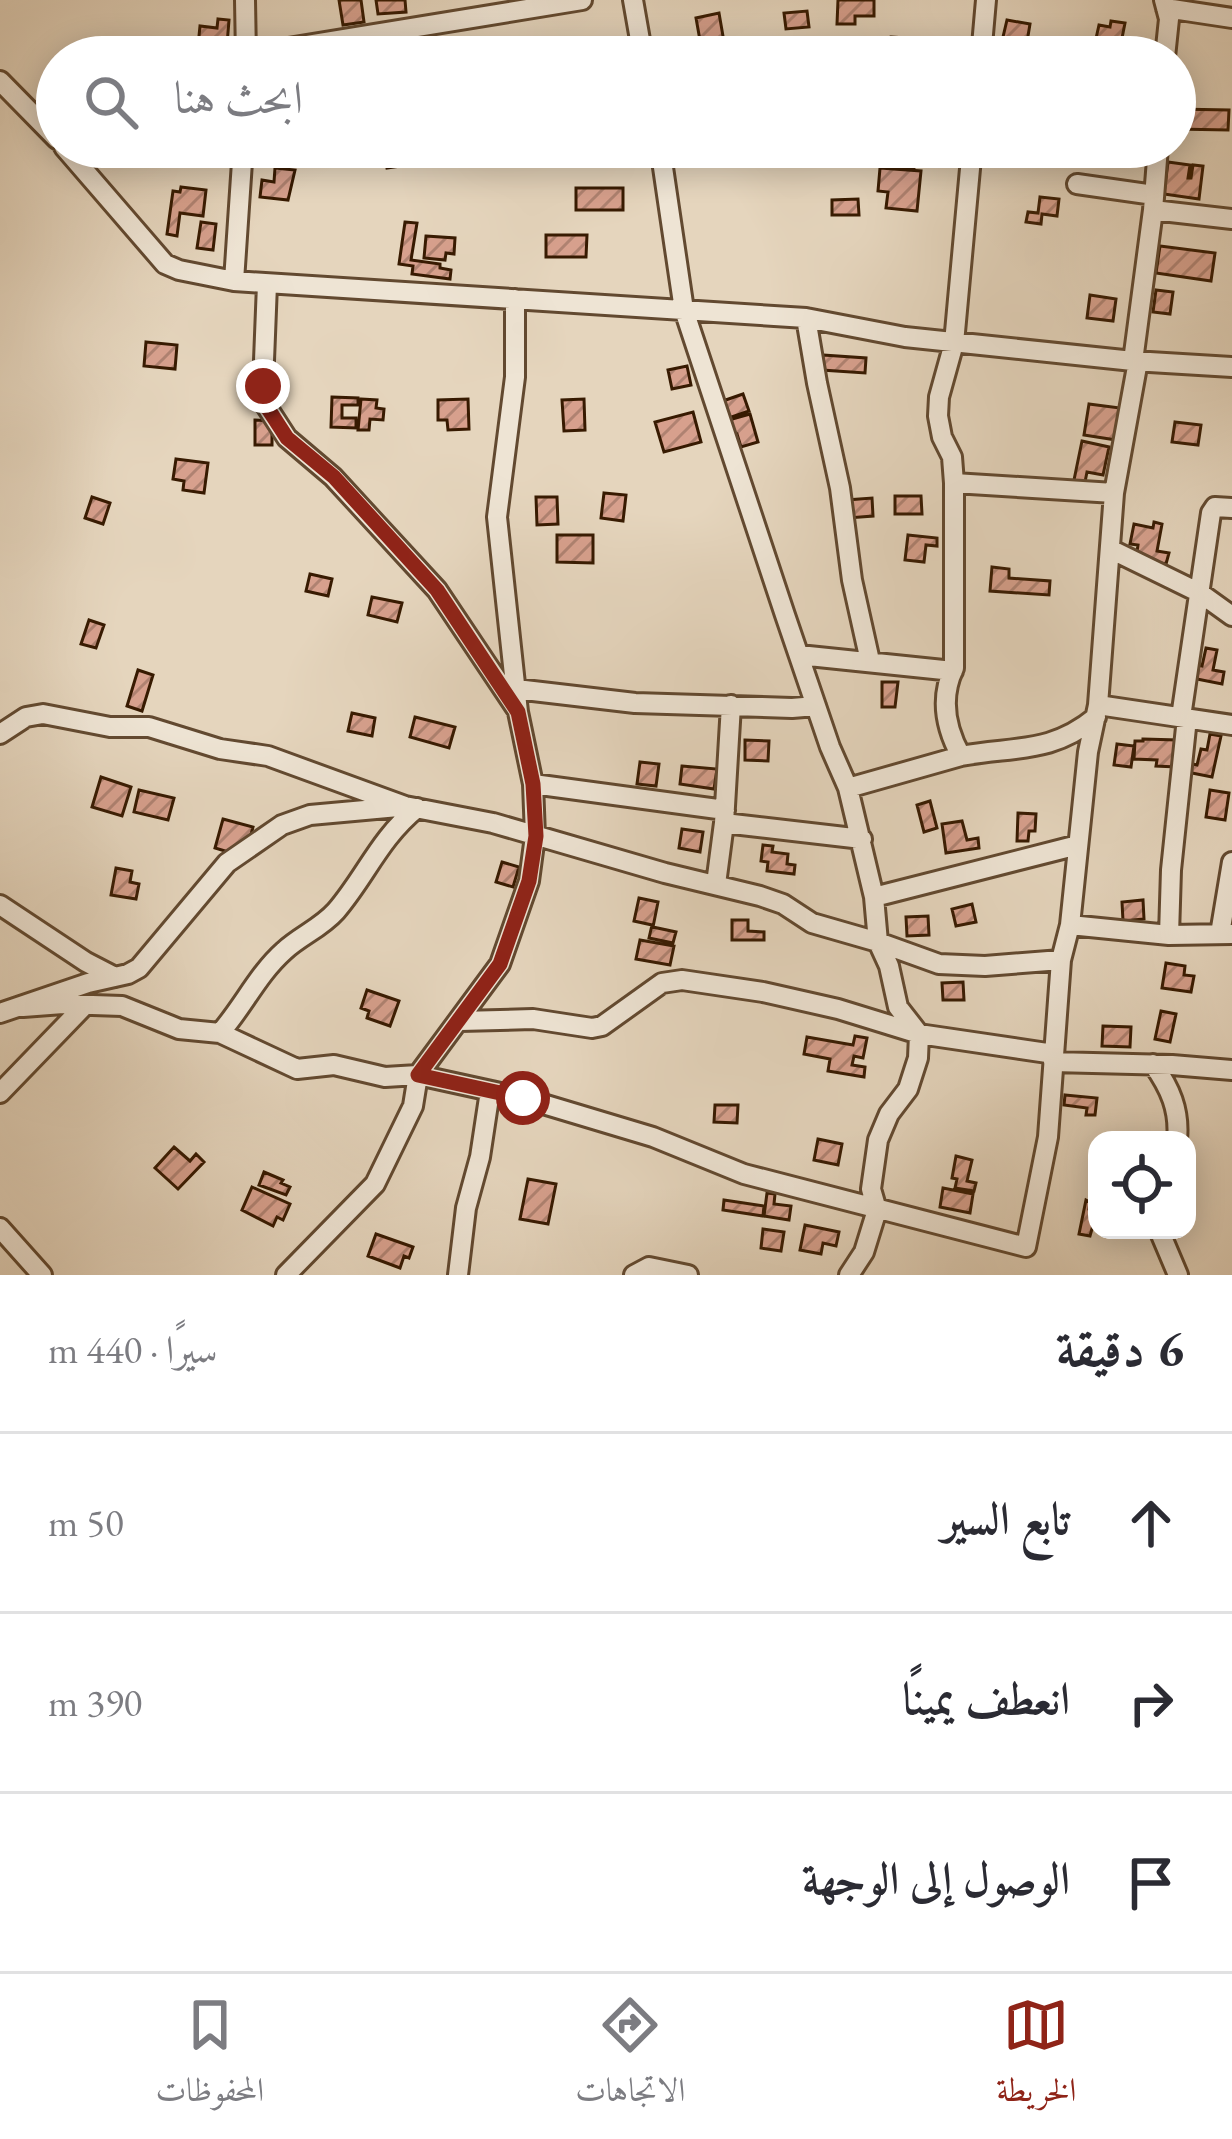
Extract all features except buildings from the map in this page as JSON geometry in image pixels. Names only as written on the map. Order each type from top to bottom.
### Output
[{"type":"street","points":[[245,0],[246,36]]},
{"type":"street","points":[[366,36],[582,0]]},
{"type":"street","points":[[633,0],[639,36]]},
{"type":"street","points":[[983,36],[986,0]]},
{"type":"street","points":[[1168,36],[1165,4],[1232,18]]},
{"type":"street","points":[[0,81],[36,118]]},
{"type":"street","points":[[82,168],[165,264],[234,281],[806,318],[893,336],[1232,367]]},
{"type":"street","points":[[234,281],[242,168]]},
{"type":"street","points":[[663,168],[685,310],[816,706],[848,788],[874,897],[878,942],[898,1007],[919,1034],[918,1058],[908,1089],[889,1114],[878,1140],[871,1189],[877,1208],[864,1252],[849,1275]]},
{"type":"street","points":[[962,756],[953,741],[945,706],[953,671],[954,483],[952,457],[938,416],[954,343],[970,168]]},
{"type":"street","points":[[23,1007],[122,1006],[179,1028],[220,1033],[297,1069],[334,1065],[385,1077],[418,1075],[490,1091],[653,1137],[743,1174],[1026,1247],[1048,1137],[1061,960],[1070,925],[1088,752],[1097,711],[1114,493],[1136,361],[1156,168]]},
{"type":"street","points":[[1077,184],[1232,219]]},
{"type":"street","points":[[267,284],[265,404],[287,438],[334,477],[437,590],[518,712]]},
{"type":"street","points":[[286,1275],[375,1184],[412,1106],[418,1075],[500,964],[529,881],[536,836],[533,784],[518,712],[497,518],[515,377],[515,299]]},
{"type":"street","points":[[806,318],[870,661]]},
{"type":"street","points":[[954,483],[1114,493]]},
{"type":"street","points":[[1168,934],[1184,717],[1211,513],[1215,508],[1232,508]]},
{"type":"street","points":[[1110,549],[1200,593],[1232,616]]},
{"type":"street","points":[[799,655],[953,671]]},
{"type":"street","points":[[516,688],[635,704],[816,706]]},
{"type":"street","points":[[716,884],[731,705]]},
{"type":"street","points":[[848,788],[962,756],[1053,743],[1067,738],[1097,711],[1232,725]]},
{"type":"street","points":[[0,734],[26,717],[43,713],[110,727],[149,727],[207,746],[284,761],[411,807],[461,815],[783,904],[812,923],[923,960],[962,967],[1061,960]]},
{"type":"street","points":[[533,784],[862,838]]},
{"type":"street","points":[[0,1013],[139,968],[227,863],[282,825],[310,815],[411,807]]},
{"type":"street","points":[[220,1033],[266,969],[339,907],[411,807]]},
{"type":"street","points":[[874,897],[1078,844]]},
{"type":"street","points":[[1070,925],[1226,934],[1232,862]]},
{"type":"street","points":[[0,905],[115,977]]},
{"type":"street","points":[[460,1022],[533,1019],[592,1028],[602,1026],[662,983],[682,980],[763,992],[919,1034],[1054,1058],[1232,1070]]},
{"type":"street","points":[[0,1093],[86,1004]]},
{"type":"street","points":[[1153,1064],[1173,1097],[1177,1131]]},
{"type":"street","points":[[458,1275],[490,1091]]},
{"type":"street","points":[[0,1228],[42,1275]]},
{"type":"street","points":[[1163,1239],[1178,1275]]},
{"type":"street","points":[[634,1275],[649,1267],[688,1275]]},
{"type":"route","points":[[263,386],[265,404],[287,438],[334,477],[437,590],[518,712],[533,784],[536,836],[529,881],[500,964],[418,1075],[523,1098]]}]
